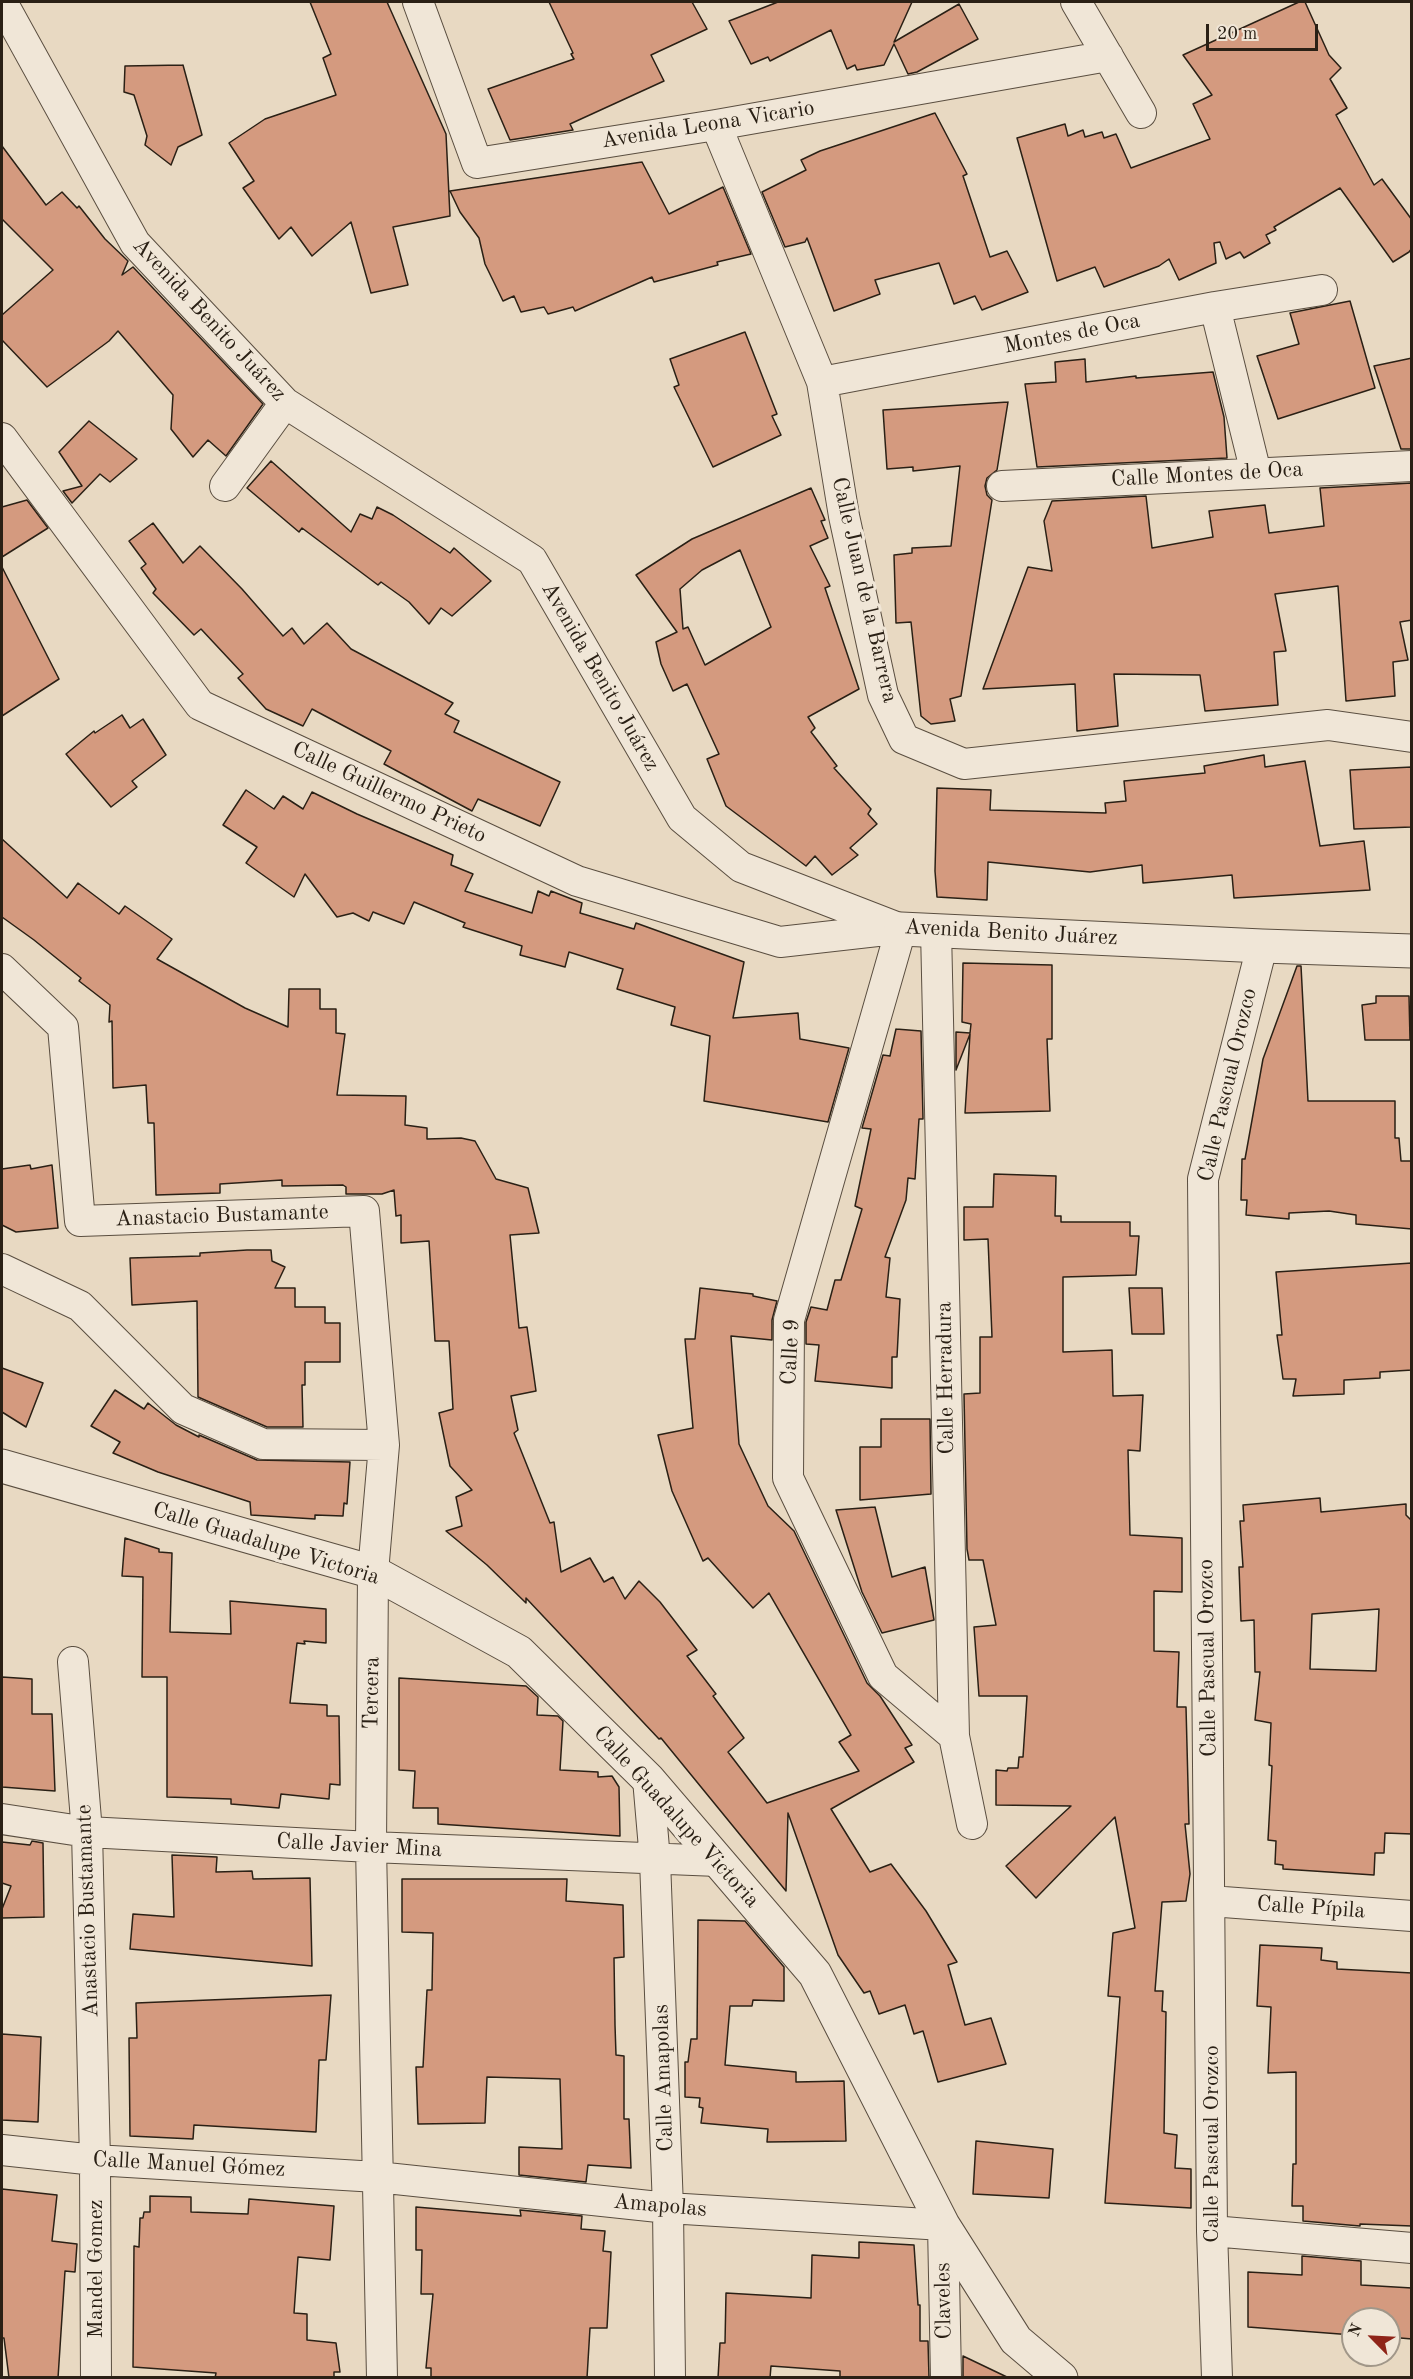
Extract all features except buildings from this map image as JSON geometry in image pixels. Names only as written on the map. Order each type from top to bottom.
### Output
[{"type":"street","name":"Avenida Benito Juárez","points":[[2,2],[135,243],[285,403],[532,560],[682,818],[741,867],[901,929],[1412,951]]},
{"type":"street","name":"Avenida Leona Vicario","points":[[418,2],[477,163],[716,125],[1108,56]]},
{"type":"street","points":[[1076,2],[1140,113]]},
{"type":"street","name":"Calle Juan de la Barrera","points":[[716,125],[822,382],[844,516],[883,695],[904,739],[964,764],[1329,725],[1412,737]]},
{"type":"street","name":"Montes de Oca","points":[[822,382],[1215,307],[1322,290]]},
{"type":"street","points":[[1215,307],[1256,473]]},
{"type":"street","points":[[225,486],[285,403]]},
{"type":"street","name":"Calle Guillermo Prieto","points":[[2,438],[200,705],[577,881],[780,942],[901,929]]},
{"type":"street","name":"Calle Montes de Oca","points":[[1002,486],[1412,466]]},
{"type":"street","name":"Calle 9","points":[[901,929],[789,1320],[788,1478],[883,1676],[954,1736]]},
{"type":"street","name":"Calle Herradura","points":[[936,930],[954,1736],[972,1824]]},
{"type":"street","name":"Calle Pascual Orozco","points":[[1217,2378],[1212,2231],[1203,1179],[1262,946]]},
{"type":"street","name":"Anastacio Bustamante","points":[[2,969],[63,1027],[80,1221],[364,1212]]},
{"type":"street","name":"Tercera","points":[[364,1212],[384,1445],[373,1572],[371,1847],[382,2378]]},
{"type":"street","points":[[2,1269],[80,1306],[183,1409],[263,1444],[384,1445]]},
{"type":"street","name":"Calle Guadalupe Victoria","points":[[2,1466],[373,1572],[519,1653],[648,1779],[816,1974],[943,2225],[1016,2340],[1061,2378]]},
{"type":"street","name":"Anastacio Bustamante","points":[[73,1662],[87,1832],[95,2160]]},
{"type":"street","name":"Calle Amapolas","points":[[648,1779],[655,1860],[668,2208],[670,2378]]},
{"type":"street","name":"Calle Javier Mina","points":[[2,1819],[87,1832],[371,1847],[718,1861]]},
{"type":"street","name":"Calle Pípila","points":[[1210,1901],[1412,1916]]},
{"type":"street","name":"Calle Manuel Gómez","points":[[2,2150],[95,2160],[377,2177]]},
{"type":"street","name":"Mandel Gomez","points":[[95,2160],[96,2378]]},
{"type":"street","name":"Amapolas","points":[[377,2177],[668,2208],[943,2225]]},
{"type":"street","name":"Claveles","points":[[943,2225],[946,2378]]},
{"type":"street","points":[[1212,2231],[1412,2248]]}]
